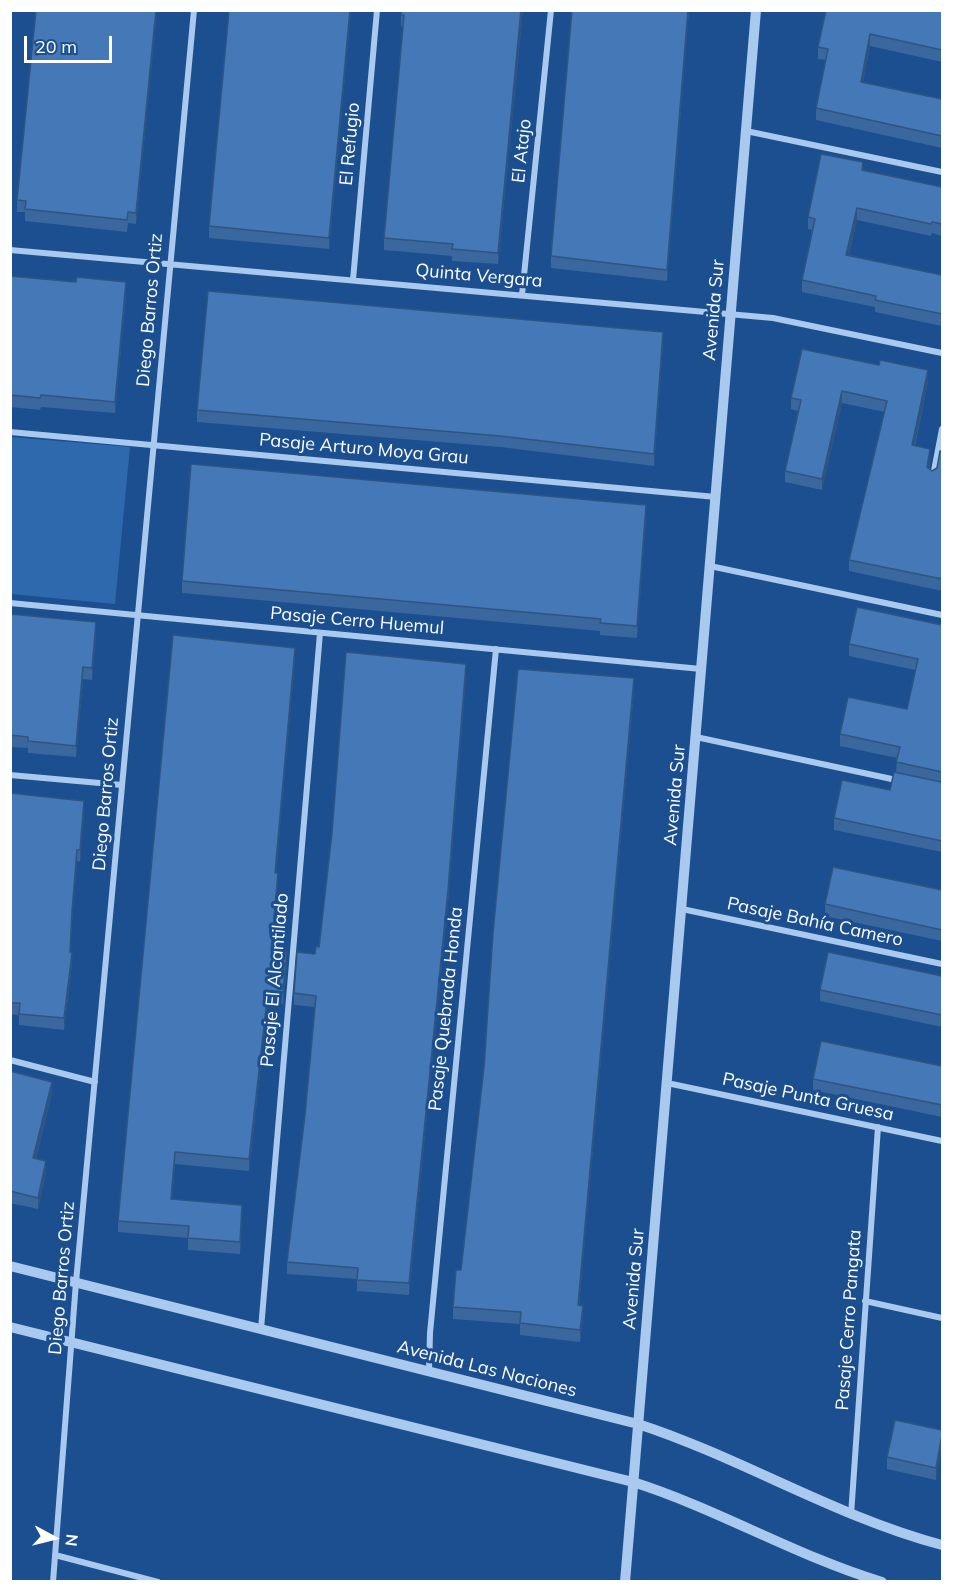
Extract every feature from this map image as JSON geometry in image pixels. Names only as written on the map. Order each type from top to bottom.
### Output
[{"type":"street","name":"Diego Barros Ortiz","points":[[53,1581],[76,1281],[194,10]]},
{"type":"street","name":"El Refugio","points":[[353,280],[377,10]]},
{"type":"street","name":"El Atajo","points":[[522,295],[550,10]]},
{"type":"street","name":"Avenida Sur","points":[[626,1581],[756,10]]},
{"type":"street","points":[[746,131],[942,172]]},
{"type":"street","name":"Quinta Vergara","points":[[10,250],[773,318],[942,353]]},
{"type":"street","points":[[932,478],[942,429]]},
{"type":"street","name":"Pasaje Arturo Moya Grau","points":[[10,432],[716,496]]},
{"type":"street","points":[[710,566],[942,615]]},
{"type":"street","name":"Pasaje Cerro Huemul","points":[[10,603],[701,669]]},
{"type":"street","name":"Pasaje El Alcantilado","points":[[261,1329],[320,633]]},
{"type":"street","name":"Pasaje Quebrada Honda","points":[[429,1372],[430,1333],[496,649]]},
{"type":"street","points":[[696,737],[909,782]]},
{"type":"street","points":[[10,775],[122,785]]},
{"type":"street","name":"Pasaje Bahía Camero","points":[[682,909],[942,964]]},
{"type":"street","points":[[10,1060],[94,1082]]},
{"type":"street","name":"Pasaje Punta Gruesa","points":[[667,1083],[942,1141]]},
{"type":"street","name":"Pasaje Cerro Pangata","points":[[850,1515],[878,1127]]},
{"type":"street","name":"Avenida Las Naciones","points":[[10,1266],[639,1424],[677,1437],[850,1515],[883,1528],[942,1545]]},
{"type":"street","points":[[866,1301],[942,1318]]},
{"type":"street","points":[[10,1327],[633,1482],[681,1499],[798,1551],[882,1581]]},
{"type":"street","points":[[55,1555],[158,1581]]},
{"type":"shaded area","points":[[10,437],[130,447],[115,604],[11,594]]},
{"type":"building","points":[[36,10],[156,10],[136,213],[128,212],[127,220],[25,209],[26,201],[17,200]]},
{"type":"building","points":[[229,10],[350,10],[329,238],[209,226]]},
{"type":"building","points":[[402,10],[521,10],[498,253],[452,249],[453,244],[384,238],[404,15],[401,15]]},
{"type":"building","points":[[572,10],[688,10],[667,270],[551,256]]},
{"type":"building","points":[[826,10],[942,11],[942,50],[870,34],[861,82],[942,99],[942,136],[816,108],[828,49],[818,47]]},
{"type":"building","points":[[821,154],[863,162],[862,170],[942,187],[942,224],[932,222],[931,224],[857,208],[846,255],[942,275],[942,314],[875,300],[876,296],[802,280],[815,219],[808,217]]},
{"type":"building","points":[[10,276],[76,282],[77,277],[126,282],[115,402],[41,395],[40,398],[10,395]]},
{"type":"building","points":[[208,291],[663,332],[654,454],[500,436],[197,410]]},
{"type":"building","points":[[802,349],[879,365],[880,360],[928,370],[912,445],[930,449],[927,467],[932,471],[937,468],[940,451],[942,452],[942,579],[849,560],[887,401],[842,391],[822,479],[785,471],[801,400],[791,398]]},
{"type":"building","points":[[191,464],[646,505],[637,626],[600,623],[601,619],[182,581]]},
{"type":"building","points":[[857,607],[942,625],[942,772],[896,762],[900,747],[840,734],[848,697],[907,709],[918,659],[849,644]]},
{"type":"building","points":[[10,614],[96,622],[92,668],[83,667],[76,746],[28,741],[28,737],[10,735]]},
{"type":"building","points":[[173,635],[295,648],[275,873],[278,873],[271,950],[287,951],[283,992],[268,991],[249,1159],[175,1152],[171,1199],[242,1205],[240,1242],[188,1238],[189,1226],[118,1221]]},
{"type":"building","points":[[346,652],[466,664],[448,890],[409,1283],[357,1280],[358,1268],[287,1262],[305,1115],[316,996],[294,993],[297,952],[315,954],[316,946],[319,947],[332,833]]},
{"type":"building","points":[[518,669],[634,678],[578,1305],[583,1306],[580,1330],[520,1323],[521,1312],[453,1307],[456,1270],[461,1270],[484,1067],[493,933]]},
{"type":"building","points":[[894,772],[942,781],[942,841],[834,818],[842,780],[890,790]]},
{"type":"building","points":[[10,793],[84,801],[80,850],[77,850],[70,952],[72,953],[64,1018],[19,1014],[20,1003],[10,1003]]},
{"type":"building","points":[[833,867],[942,890],[942,930],[825,904]]},
{"type":"building","points":[[828,952],[942,976],[942,1015],[820,990]]},
{"type":"building","points":[[821,1041],[942,1066],[942,1105],[813,1079]]},
{"type":"building","points":[[10,1071],[52,1082],[33,1158],[46,1161],[38,1198],[10,1191]]},
{"type":"building","points":[[895,1420],[942,1430],[936,1468],[887,1457]]}]
